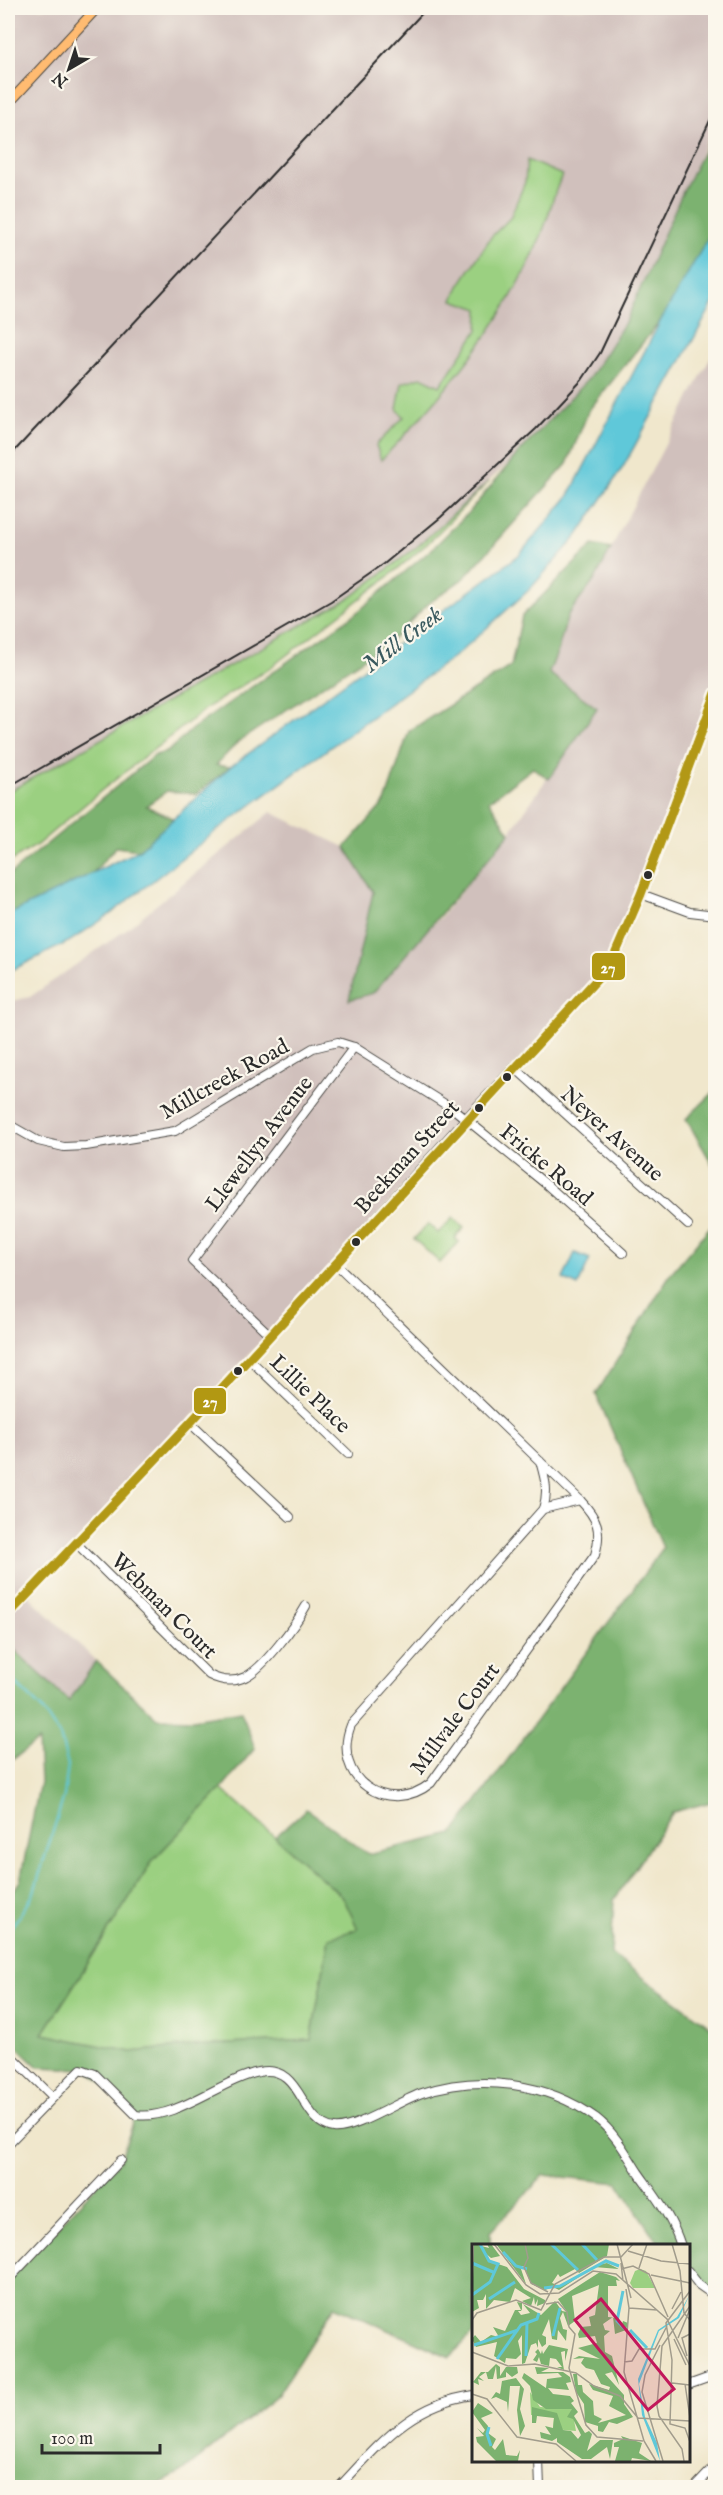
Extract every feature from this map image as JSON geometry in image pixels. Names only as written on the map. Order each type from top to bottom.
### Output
[{"type":"main road","points":[[8,104],[97,8]]},
{"type":"main road","name":"Beekman Street","points":[[8,1615],[190,1423],[466,1119],[611,964],[641,894],[716,692]]},
{"type":"street","points":[[641,894],[690,912],[716,915]]},
{"type":"street","name":"Millcreek Road","points":[[8,1124],[38,1141],[64,1147],[86,1146],[174,1131],[313,1048],[338,1042],[354,1047]]},
{"type":"street","name":"Fricke Road","points":[[354,1047],[466,1119],[547,1185],[623,1253]]},
{"type":"street","name":"Llewellyn Avenue","points":[[270,1335],[192,1261],[354,1047]]},
{"type":"street","name":"Neyer Avenue","points":[[514,1067],[688,1225]]},
{"type":"street","name":"Millvale Court","points":[[336,1264],[580,1500],[593,1514],[600,1536],[595,1555],[431,1783],[419,1791],[402,1797],[374,1791],[359,1780],[349,1761],[347,1743],[351,1725],[543,1509]]},
{"type":"street","name":"Lillie Place","points":[[249,1359],[348,1454]]},
{"type":"street","points":[[190,1423],[290,1517]]},
{"type":"street","points":[[540,1461],[548,1496],[543,1509]]},
{"type":"street","points":[[543,1509],[580,1500]]},
{"type":"street","name":"Webman Court","points":[[77,1544],[209,1675],[223,1680],[238,1680],[254,1671],[296,1624],[306,1606]]},
{"type":"street","points":[[8,2053],[52,2096]]},
{"type":"street","points":[[8,2144],[79,2069],[95,2074],[136,2115],[143,2116],[169,2110],[254,2073],[276,2072],[294,2084],[321,2123],[335,2128],[350,2126],[422,2093],[462,2083],[495,2082],[538,2092],[591,2115],[610,2133],[669,2216],[680,2244]]},
{"type":"street","points":[[8,2280],[121,2160]]},
{"type":"street","points":[[690,2274],[699,2285],[716,2297]]},
{"type":"street","points":[[690,2384],[716,2375]]},
{"type":"street","points":[[338,2487],[388,2436],[420,2411],[444,2401],[472,2395]]},
{"type":"street","points":[[539,2462],[540,2487]]},
{"type":"street","points":[[694,2487],[716,2465]]},
{"type":"shaded area","points":[[8,8],[715,8],[715,122],[626,321],[590,377],[571,400],[514,458],[418,546],[351,597],[8,792]]},
{"type":"shaded area","points":[[715,349],[715,692],[618,953],[28,1595],[96,1661],[69,1701],[8,1644],[8,1002],[30,997],[124,931],[271,812],[345,847],[373,891],[349,1000],[440,918],[510,832],[596,708],[548,673],[558,650],[568,615],[594,581]]},
{"type":"green space","points":[[715,129],[715,226],[661,320],[589,410],[567,464],[464,578],[428,604],[393,639],[238,742],[216,765],[230,767],[196,794],[167,791],[146,806],[173,818],[167,827],[139,850],[116,847],[92,874],[8,915],[8,876],[155,755],[167,752],[192,729],[355,614],[432,549],[470,511],[514,458],[590,377],[626,321],[684,189]]},
{"type":"green space","points":[[527,160],[562,175],[541,236],[527,267],[511,298],[472,356],[428,410],[381,460],[376,445],[404,417],[397,409],[402,383],[421,377],[440,386],[478,330],[479,309],[453,300],[459,286],[491,237],[510,218],[525,182]]},
{"type":"green space","points":[[489,481],[428,543],[388,577],[270,668],[208,707],[102,790],[37,845],[8,863],[8,792],[351,597],[418,546]]},
{"type":"green space","points":[[593,545],[611,549],[594,581],[568,615],[549,673],[597,708],[549,779],[533,768],[489,801],[510,833],[373,993],[349,1000],[373,892],[345,847],[385,802],[409,731],[511,666],[522,616]]},
{"type":"green space","points":[[715,1091],[715,1169],[686,1119]]},
{"type":"green space","points":[[453,1218],[464,1228],[455,1238],[459,1242],[440,1263],[414,1239],[428,1224],[438,1233]]},
{"type":"green space","points":[[715,1221],[715,1801],[673,1812],[614,1900],[611,1954],[715,2030],[715,2297],[690,2272],[690,2244],[660,2244],[618,2183],[544,2175],[490,2232],[490,2244],[472,2244],[472,2334],[450,2357],[334,2306],[277,2396],[181,2473],[153,2487],[8,2487],[8,2352],[16,2340],[8,2320],[8,2280],[120,2160],[136,2115],[100,2080],[84,2069],[38,2067],[8,2038],[8,1899],[20,1881],[40,1782],[38,1741],[8,1763],[8,1644],[69,1701],[96,1661],[157,1718],[193,1719],[241,1711],[255,1748],[221,1789],[153,1860],[43,2034],[132,2052],[189,2046],[311,2040],[329,1938],[358,1929],[343,1897],[275,1837],[306,1809],[368,1854],[453,1834],[663,1548],[596,1394],[671,1273]]},
{"type":"green space","points":[[221,1789],[343,1897],[358,1929],[329,1938],[311,2040],[189,2046],[132,2052],[43,2034],[153,1860]]},
{"type":"water","points":[[715,226],[715,300],[623,467],[578,535],[530,589],[459,653],[220,828],[112,913],[70,941],[8,972],[8,915],[139,850],[230,767],[519,555],[568,497],[661,320]]},
{"type":"water","points":[[575,1253],[590,1259],[578,1286],[563,1279]]},
{"type":"waterway","points":[[8,1676],[42,1709],[60,1736],[68,1765],[64,1796],[33,1895],[8,1932]]},
{"type":"railway","points":[[8,458],[427,8]]},
{"type":"railway","points":[[8,787],[331,601],[384,564],[441,517],[536,429],[582,380],[600,353],[716,108]]},
{"type":"transit line","name":"27","points":[[8,1615],[190,1423],[611,964],[641,894],[716,693]]},
{"type":"water label","name":"Mill Creek","points":[[402,639]]}]
